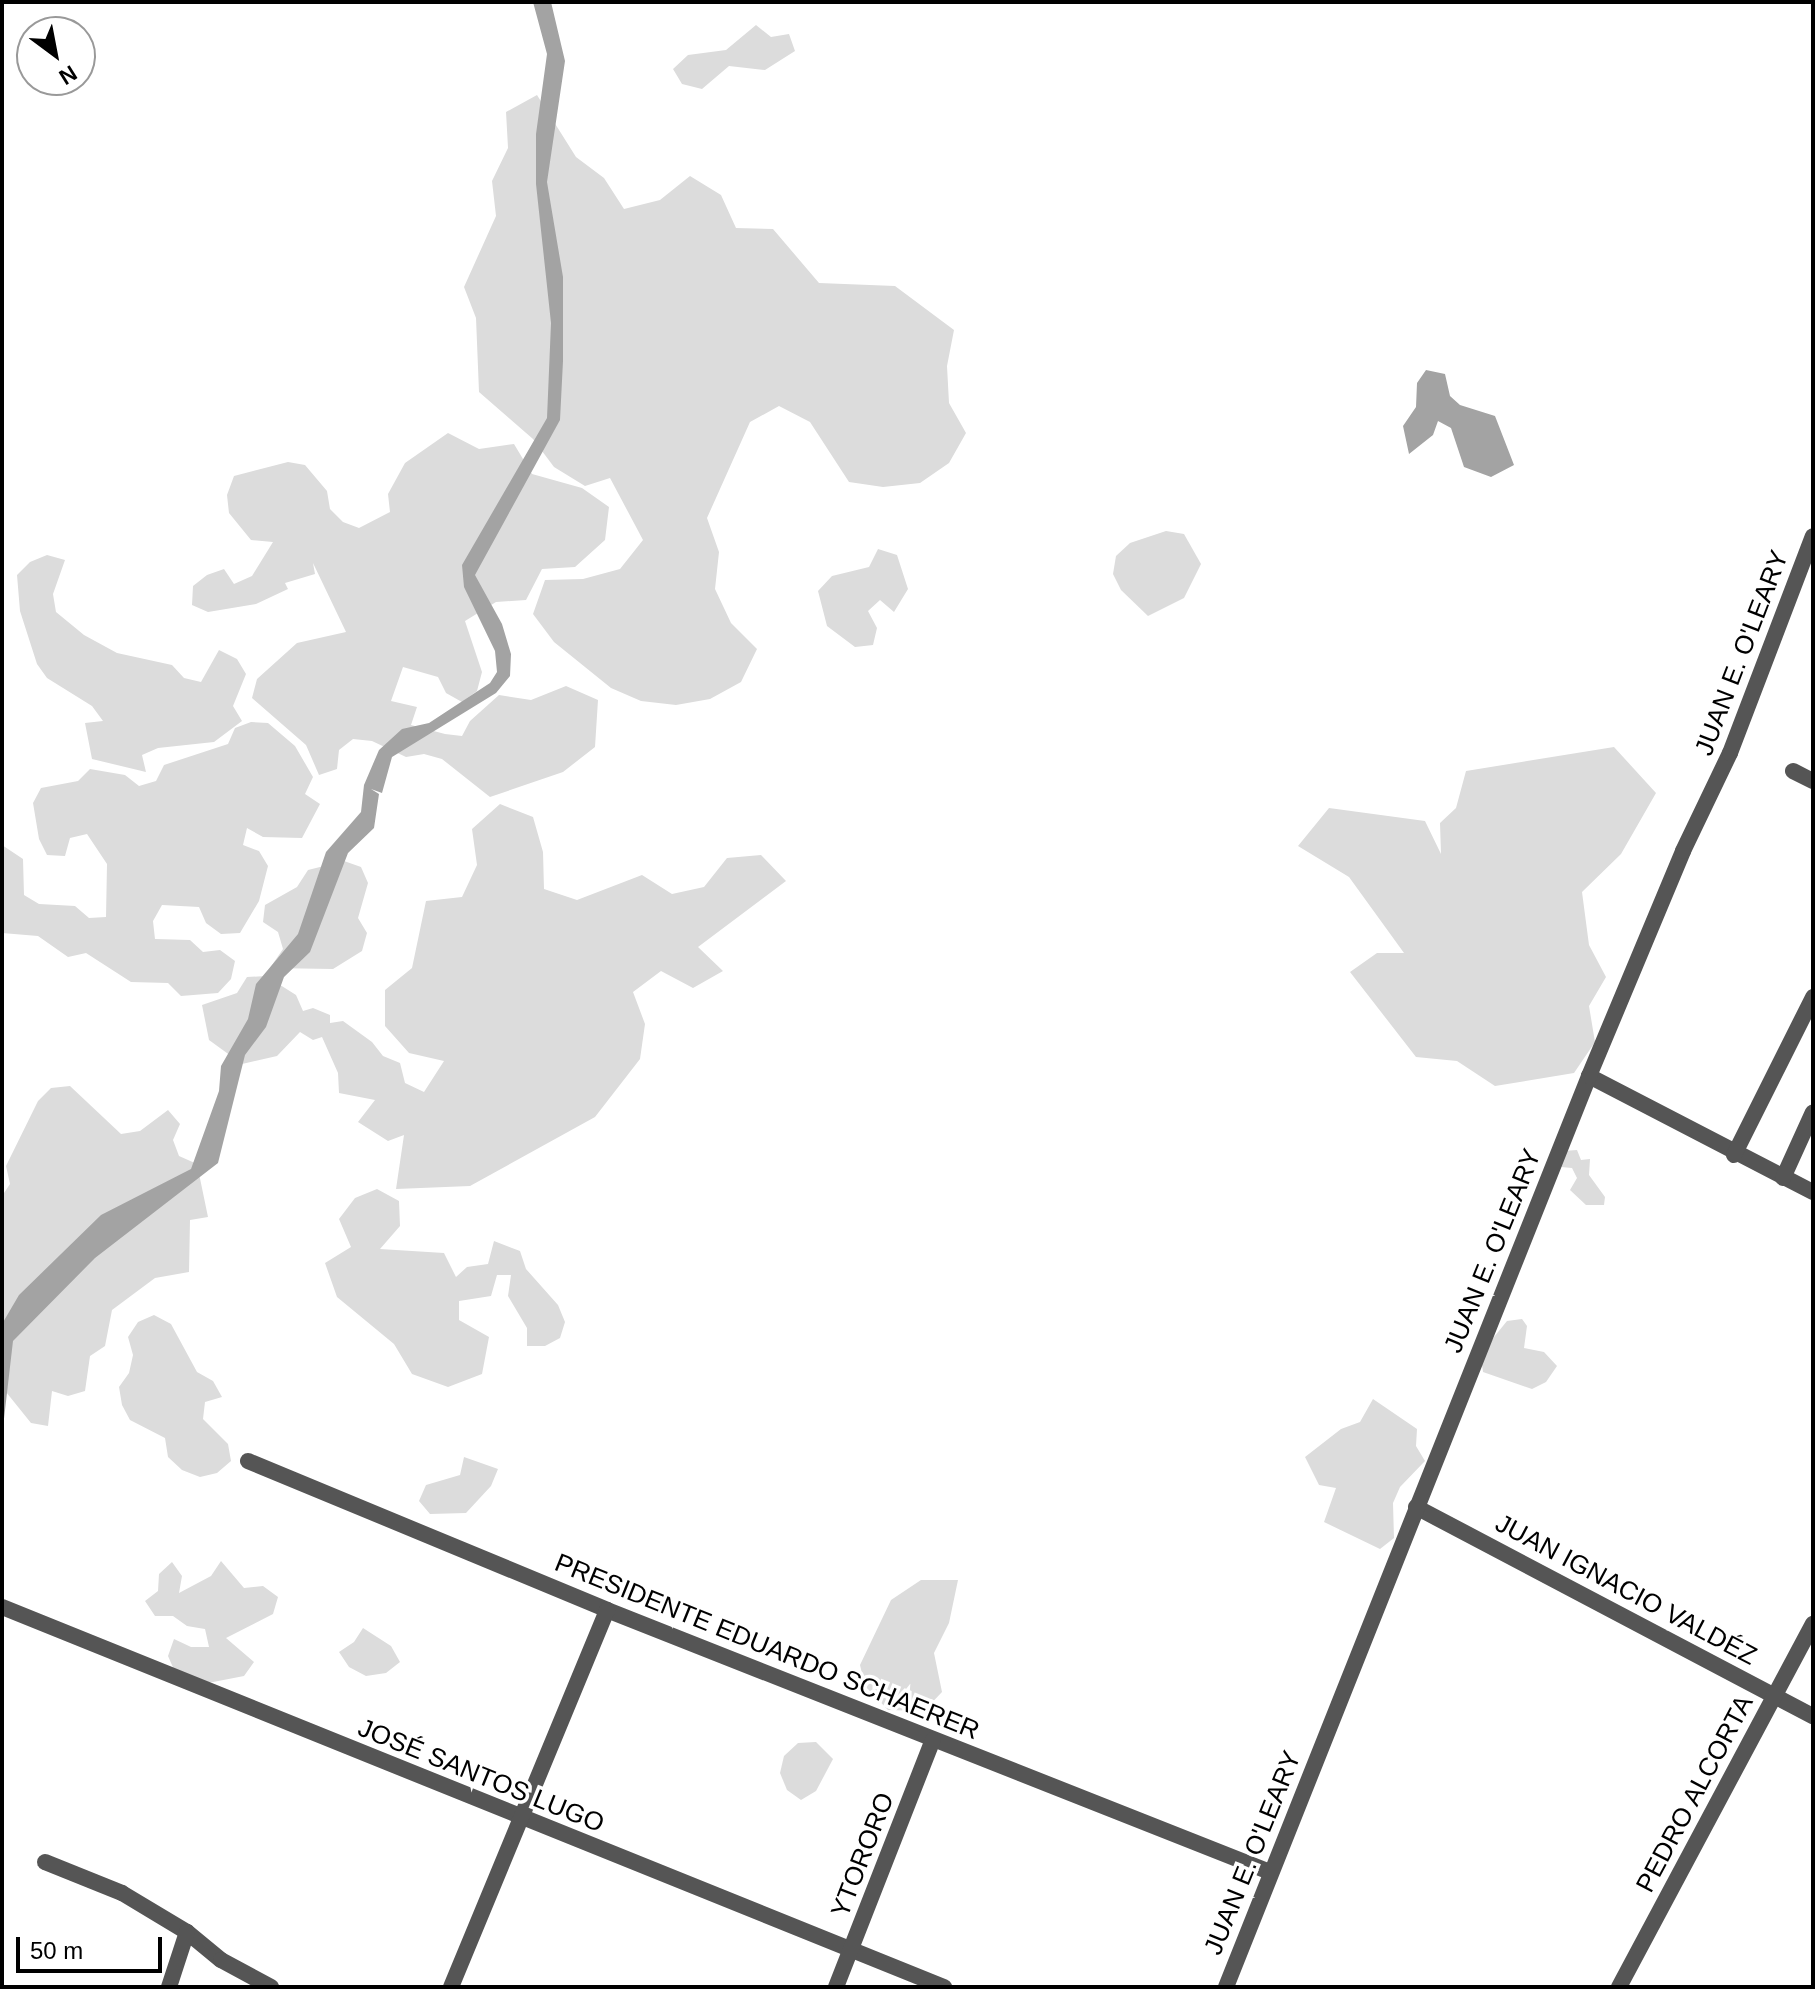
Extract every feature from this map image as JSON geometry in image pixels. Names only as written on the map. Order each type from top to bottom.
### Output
[{"type":"street","name":"JUAN E. O'LEARY","points":[[1226,1987],[1589,1076],[1683,851],[1730,753],[1809,559],[1813,536]]},
{"type":"street","points":[[1793,771],[1813,781]]},
{"type":"street","points":[[1734,1155],[1813,997]]},
{"type":"street","points":[[1589,1076],[1734,1155],[1813,1192]]},
{"type":"street","points":[[1783,1178],[1813,1112]]},
{"type":"street","name":"PRESIDENTE EDUARDO SCHAERER","points":[[248,1461],[607,1610],[1270,1872]]},
{"type":"street","name":"JUAN IGNACIO VALDÉZ","points":[[1416,1507],[1813,1716]]},
{"type":"street","name":"JOSÉ SANTOS LUGO","points":[[2,1607],[944,1987]]},
{"type":"street","points":[[451,1987],[517,1817],[607,1610]]},
{"type":"street","name":"PEDRO ALCORTA","points":[[1619,1987],[1813,1623]]},
{"type":"street","name":"YTORORO","points":[[836,1987],[933,1740]]},
{"type":"street","points":[[45,1862],[122,1893],[187,1932],[221,1960],[271,1987]]},
{"type":"street","points":[[169,1987],[187,1932]]},
{"type":"shaded area","points":[[533,2],[551,2],[565,61],[547,182],[563,277],[563,361],[560,420],[475,575],[502,624],[511,654],[510,676],[496,693],[392,757],[382,793],[371,789],[379,794],[374,828],[348,853],[310,952],[284,977],[266,1027],[245,1055],[218,1163],[95,1258],[13,1341],[2,1436],[2,1324],[19,1295],[101,1215],[191,1169],[219,1091],[221,1066],[248,1019],[256,984],[298,934],[326,852],[361,812],[364,785],[379,750],[402,729],[429,723],[490,683],[497,672],[495,651],[464,587],[462,565],[547,418],[551,323],[536,184],[536,134],[547,54]]},
{"type":"shaded area","points":[[756,25],[771,37],[789,34],[795,51],[765,70],[729,66],[702,89],[682,84],[673,69],[688,55],[726,50]]},
{"type":"shaded area","points":[[537,95],[576,157],[604,178],[624,209],[660,200],[690,176],[721,195],[736,228],[773,229],[819,283],[895,286],[954,330],[947,366],[949,403],[966,433],[949,463],[920,483],[883,487],[849,482],[810,422],[779,406],[750,422],[707,518],[719,552],[715,589],[731,623],[757,649],[741,682],[710,699],[676,705],[641,701],[611,688],[554,642],[533,614],[545,580],[583,579],[620,569],[643,540],[610,478],[585,486],[554,467],[533,439],[479,392],[476,318],[464,287],[496,216],[492,181],[508,148],[506,112]]},
{"type":"shaded area","points":[[1426,370],[1445,374],[1450,396],[1460,405],[1495,416],[1514,465],[1491,477],[1464,467],[1451,428],[1438,421],[1433,435],[1409,454],[1403,426],[1416,407],[1417,383]]},
{"type":"shaded area","points":[[448,433],[479,449],[514,444],[532,474],[582,488],[609,507],[605,540],[575,567],[542,569],[526,600],[496,602],[465,621],[482,672],[477,691],[462,702],[446,693],[438,677],[403,667],[391,701],[417,707],[411,725],[445,734],[462,736],[470,721],[499,695],[531,700],[566,686],[598,700],[595,747],[563,772],[490,797],[442,759],[424,754],[406,757],[372,741],[353,739],[339,750],[337,769],[319,775],[306,745],[252,698],[257,679],[297,643],[346,632],[313,563],[315,574],[285,583],[288,589],[256,604],[208,612],[192,605],[193,586],[207,575],[224,569],[234,584],[252,576],[273,542],[251,540],[229,513],[227,495],[234,476],[288,462],[305,465],[327,491],[330,509],[343,522],[359,528],[390,512],[388,494],[405,463]]},
{"type":"shaded area","points":[[1166,531],[1184,534],[1201,564],[1184,598],[1148,616],[1121,590],[1113,574],[1116,556],[1130,543]]},
{"type":"shaded area","points":[[878,549],[897,555],[908,589],[894,612],[880,600],[868,611],[877,628],[873,645],[855,647],[827,626],[818,591],[832,576],[869,567]]},
{"type":"shaded area","points":[[47,555],[65,560],[53,594],[56,612],[84,635],[117,653],[172,665],[184,678],[201,682],[219,650],[237,659],[246,674],[233,706],[242,721],[214,742],[158,748],[142,755],[146,772],[92,759],[85,723],[103,721],[92,706],[47,678],[37,664],[20,611],[17,575],[30,562]]},
{"type":"shaded area","points":[[251,722],[268,723],[295,746],[313,777],[305,794],[320,804],[302,838],[263,837],[247,828],[243,845],[259,851],[268,866],[259,901],[240,933],[221,934],[206,923],[199,907],[162,905],[153,921],[155,939],[190,940],[203,952],[220,950],[235,961],[231,979],[218,993],[181,996],[168,983],[131,982],[86,953],[68,957],[38,936],[2,933],[2,845],[23,859],[24,895],[39,904],[75,906],[89,918],[106,917],[107,864],[87,834],[70,838],[65,856],[47,855],[39,839],[33,803],[41,788],[78,781],[90,769],[125,775],[139,786],[156,781],[164,765],[228,744],[235,728]]},
{"type":"shaded area","points":[[1614,747],[1656,793],[1621,854],[1582,892],[1589,945],[1606,977],[1589,1006],[1595,1042],[1574,1073],[1495,1086],[1457,1061],[1416,1057],[1350,972],[1377,953],[1404,953],[1349,877],[1298,846],[1329,808],[1425,821],[1441,854],[1440,823],[1456,808],[1466,771]]},
{"type":"shaded area","points":[[500,804],[533,817],[543,852],[544,889],[577,900],[642,875],[672,894],[704,887],[727,858],[761,855],[786,881],[698,947],[723,971],[693,988],[661,971],[633,992],[645,1024],[640,1059],[595,1117],[470,1186],[396,1189],[404,1135],[388,1141],[358,1122],[375,1100],[339,1093],[338,1073],[322,1037],[313,1040],[300,1032],[277,1056],[242,1064],[209,1040],[202,1005],[237,993],[247,977],[266,976],[296,995],[303,1011],[313,1008],[330,1015],[330,1023],[343,1021],[372,1042],[383,1056],[400,1063],[405,1083],[424,1092],[444,1061],[409,1053],[385,1026],[385,990],[412,968],[426,901],[462,897],[477,865],[472,829]]},
{"type":"shaded area","points":[[344,861],[361,867],[368,883],[358,918],[367,933],[362,951],[333,969],[270,968],[283,949],[278,932],[263,922],[265,905],[297,887],[308,870]]},
{"type":"shaded area","points":[[70,1086],[121,1134],[140,1131],[168,1110],[180,1124],[173,1140],[179,1156],[197,1164],[208,1217],[190,1220],[189,1272],[155,1278],[112,1310],[105,1346],[90,1356],[85,1391],[68,1396],[52,1391],[48,1426],[31,1423],[2,1387],[2,1196],[10,1184],[6,1166],[38,1101],[51,1088]]},
{"type":"shaded area","points":[[1577,1150],[1581,1160],[1590,1159],[1589,1175],[1605,1197],[1604,1205],[1586,1205],[1570,1190],[1577,1178],[1572,1168],[1561,1167],[1563,1151]]},
{"type":"shaded area","points":[[377,1189],[399,1201],[400,1226],[380,1249],[444,1253],[456,1277],[467,1267],[488,1264],[494,1241],[520,1251],[526,1269],[558,1305],[565,1322],[560,1338],[545,1346],[527,1346],[527,1328],[508,1296],[511,1275],[497,1275],[491,1296],[459,1301],[459,1320],[489,1337],[482,1374],[448,1387],[412,1374],[394,1344],[337,1297],[325,1263],[351,1247],[339,1219],[355,1198]]},
{"type":"shaded area","points":[[154,1315],[171,1324],[197,1372],[213,1381],[222,1397],[205,1402],[203,1419],[228,1444],[231,1461],[217,1473],[200,1477],[182,1470],[168,1457],[165,1438],[130,1420],[122,1405],[119,1387],[129,1373],[133,1355],[128,1337],[138,1322]]},
{"type":"shaded area","points":[[1522,1319],[1527,1326],[1524,1348],[1544,1352],[1557,1366],[1546,1382],[1532,1389],[1483,1372],[1481,1358],[1507,1321]]},
{"type":"shaded area","points":[[1373,1399],[1417,1429],[1416,1446],[1425,1461],[1400,1487],[1393,1503],[1394,1538],[1380,1549],[1324,1522],[1336,1488],[1319,1485],[1305,1457],[1341,1429],[1360,1422]]},
{"type":"shaded area","points":[[464,1457],[498,1469],[491,1486],[466,1513],[430,1514],[419,1501],[426,1485],[460,1475]]},
{"type":"shaded area","points":[[221,1561],[244,1588],[263,1586],[278,1597],[273,1614],[226,1638],[254,1662],[244,1676],[208,1683],[175,1672],[168,1656],[174,1639],[191,1647],[209,1647],[205,1629],[187,1626],[173,1616],[155,1616],[145,1601],[158,1591],[159,1574],[172,1562],[182,1576],[179,1593],[211,1576]]},
{"type":"shaded area","points":[[921,1580],[958,1580],[949,1623],[934,1653],[942,1692],[924,1711],[888,1710],[865,1686],[860,1665],[891,1600]]},
{"type":"shaded area","points":[[363,1628],[391,1646],[400,1662],[386,1673],[366,1676],[349,1667],[339,1652],[354,1642]]},
{"type":"shaded area","points":[[816,1742],[833,1759],[816,1791],[801,1800],[787,1790],[780,1773],[784,1756],[798,1743]]}]
